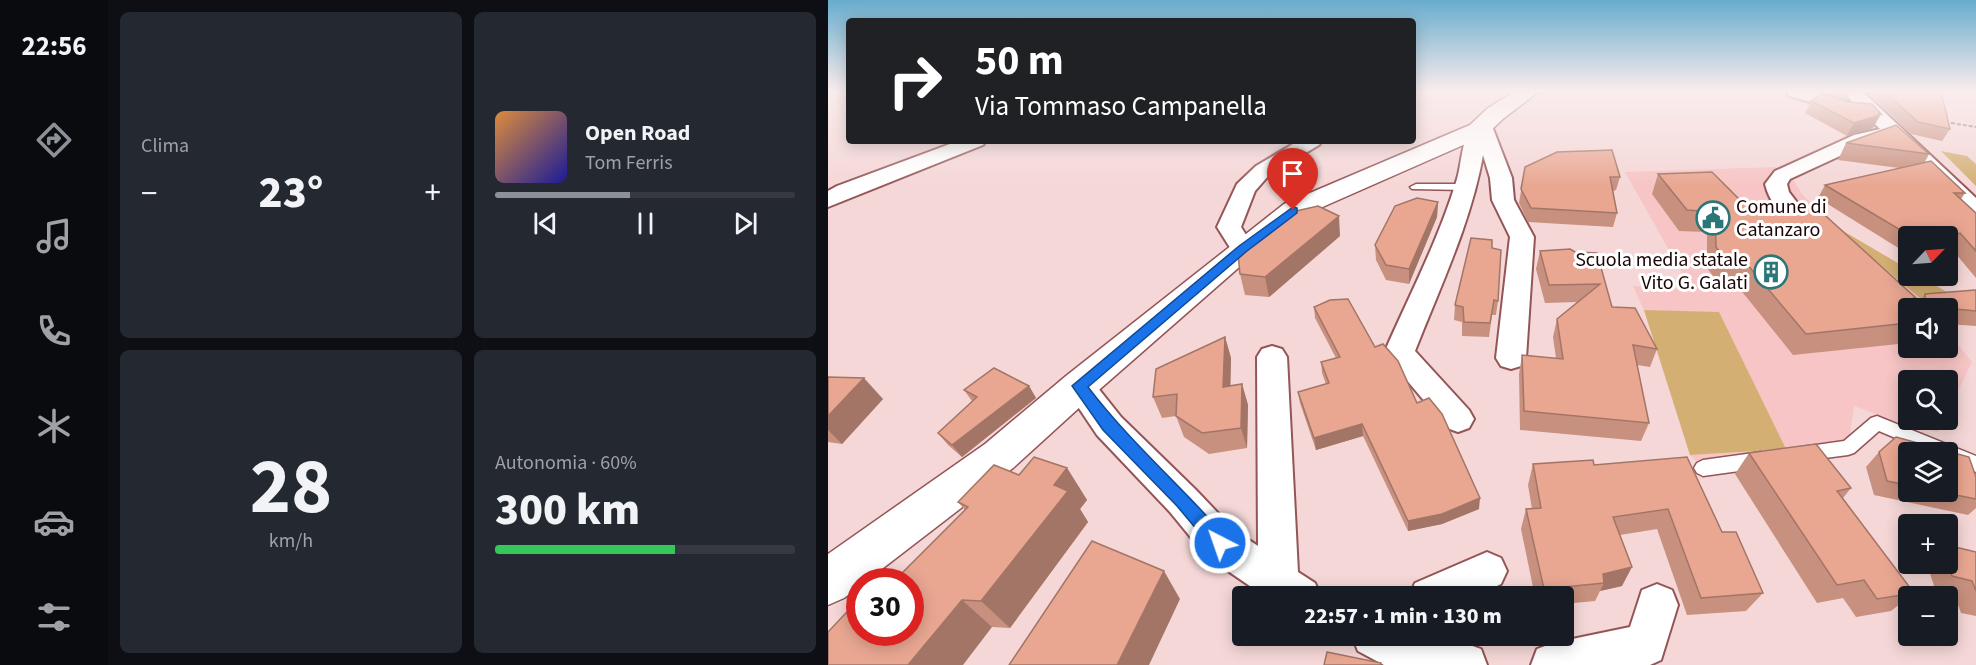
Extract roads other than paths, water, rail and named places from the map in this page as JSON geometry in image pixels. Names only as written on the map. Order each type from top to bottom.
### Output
[{"type":"street","points":[[828,582],[999,456],[1079,386],[1293,210],[1481,128],[1486,123]]},
{"type":"street","points":[[1885,123],[1976,210]]},
{"type":"street","points":[[1458,419],[1399,353],[1447,238],[1465,187],[1481,128]]},
{"type":"street","points":[[1481,128],[1501,178],[1503,200],[1522,237],[1511,358]]},
{"type":"street","points":[[1794,213],[1778,193],[1776,184],[1782,175],[1861,139],[1893,131]]},
{"type":"street","points":[[828,200],[845,191],[968,144]]},
{"type":"street","points":[[1243,249],[1229,227],[1245,189],[1263,170],[1307,144]]},
{"type":"street","points":[[1272,357],[1289,586]]},
{"type":"street","points":[[1079,386],[1109,426],[1183,501],[1220,543],[1283,586]]},
{"type":"street","points":[[1454,586],[1487,571]]},
{"type":"street","points":[[1553,665],[1646,645],[1657,605]]},
{"type":"street","points":[[1392,646],[1413,657],[1465,665]]},
{"type":"lane","points":[[1416,187],[1465,187]]},
{"type":"lane","points":[[1703,468],[1848,448],[1877,423],[1976,464]]},
{"type":"place","name":"Comune di Catanzaro","points":[[1713,218]]},
{"type":"place","name":"Scuola media statale Vito G. Galati","points":[[1771,272]]}]
